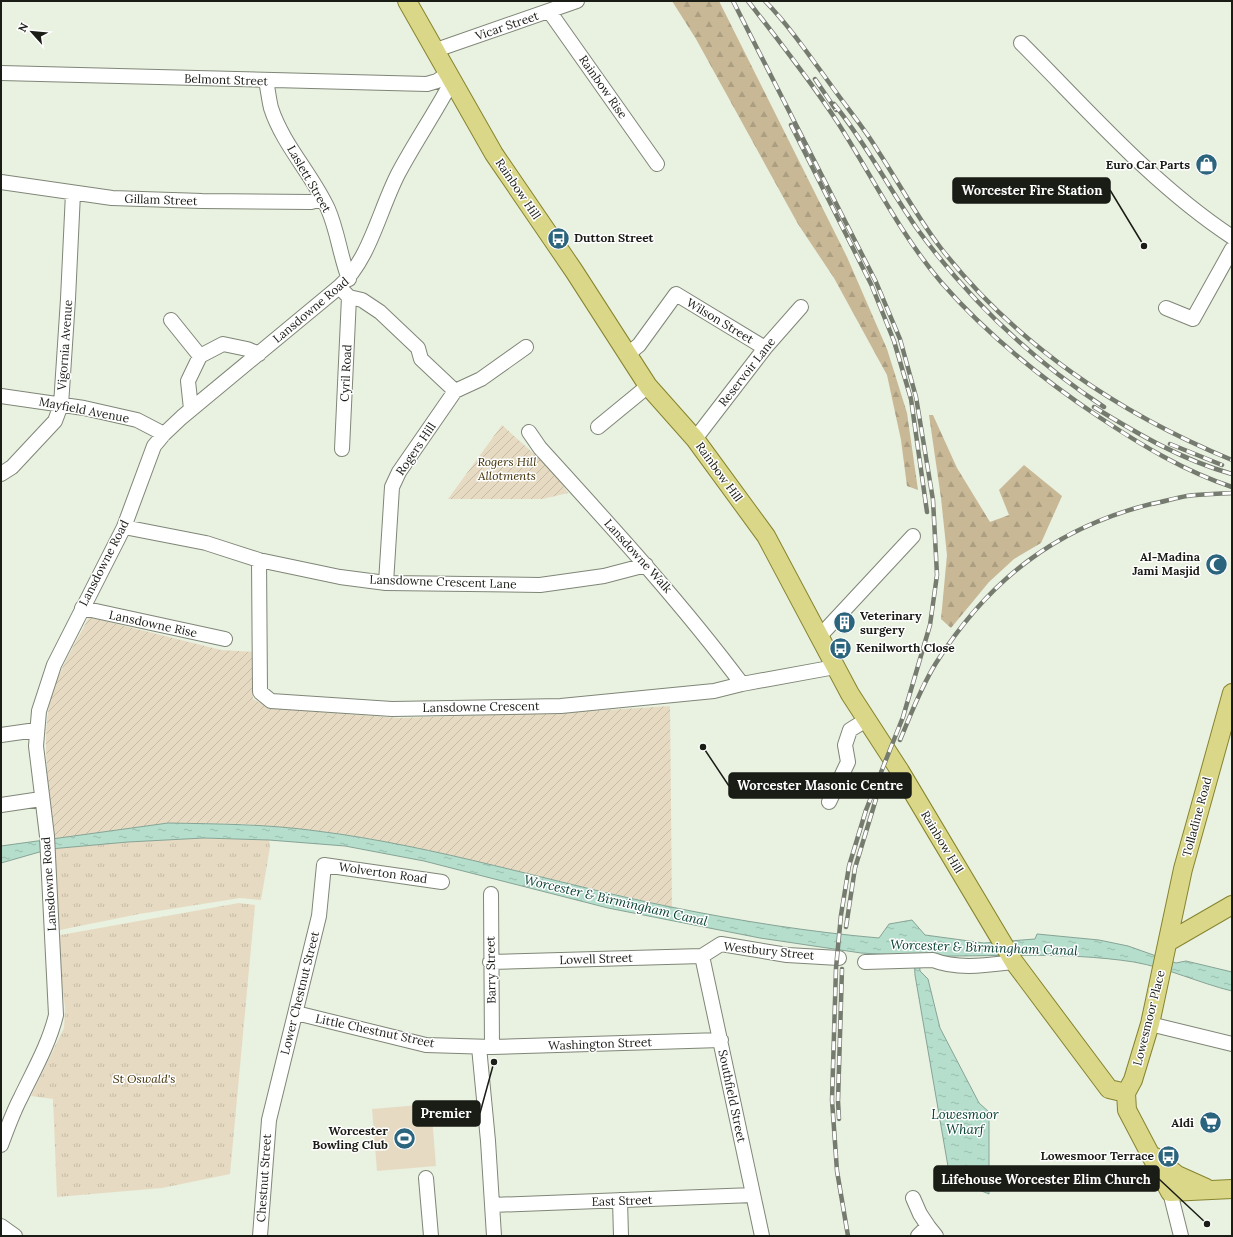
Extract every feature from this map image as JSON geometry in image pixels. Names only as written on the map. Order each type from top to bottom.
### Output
[{"type":"main road","name":"Rainbow Hill","points":[[407,1],[494,154],[648,386],[695,439],[766,536],[835,667],[866,720],[900,771],[1013,959]]},
{"type":"main road","name":"Tolladine Road","points":[[1167,946],[1183,869],[1232,693]]},
{"type":"main road","points":[[1167,946],[1232,905]]},
{"type":"main road","name":"Lowesmoor Place","points":[[1126,1093],[1133,1080],[1150,1024],[1167,946]]},
{"type":"main road","points":[[1013,959],[1109,1089],[1126,1093],[1126,1110],[1170,1192],[1232,1189]]},
{"type":"main road","points":[[1146,1148],[1178,1175],[1213,1190]]},
{"type":"street","name":"Vicar Street","points":[[436,50],[577,1]]},
{"type":"street","name":"Rainbow Rise","points":[[549,11],[657,164]]},
{"type":"street","points":[[1021,43],[1161,183],[1205,219],[1232,237]]},
{"type":"street","name":"Belmont Street","points":[[1,73],[427,84],[449,77]]},
{"type":"street","name":"Lansdowne Road","points":[[1,1145],[16,1108],[44,1052],[56,1015],[47,836],[41,799],[36,730],[43,694],[54,665],[124,527],[154,446],[164,434],[191,410],[258,354],[346,287],[361,261],[386,199],[449,77]]},
{"type":"street","name":"Laslett Street","points":[[266,81],[271,108],[281,131],[322,199],[336,228],[346,287]]},
{"type":"street","name":"Gillam Street","points":[[1,182],[112,198],[202,202],[311,202],[322,199]]},
{"type":"street","name":"Vigornia Avenue","points":[[1,474],[12,467],[55,421],[61,405],[68,299],[72,193]]},
{"type":"street","points":[[1166,308],[1193,319],[1232,250]]},
{"type":"street","points":[[346,287],[380,312],[418,348],[421,359],[455,391],[481,379],[526,347]]},
{"type":"street","name":"Cyril Road","points":[[342,450],[346,287]]},
{"type":"street","name":"Wilson Street","points":[[628,354],[639,345],[676,294],[765,348]]},
{"type":"street","name":"Reservoir Lane","points":[[695,439],[765,348],[801,307]]},
{"type":"street","points":[[171,320],[200,356]]},
{"type":"street","points":[[191,410],[188,381],[200,356],[223,344],[247,349],[258,354]]},
{"type":"street","points":[[598,427],[648,386]]},
{"type":"street","name":"Rogers Hill","points":[[386,583],[392,487],[399,472],[455,391]]},
{"type":"street","name":"Mayfield Avenue","points":[[1,396],[84,408],[137,420],[164,434]]},
{"type":"street","name":"Lansdowne Walk","points":[[529,432],[540,448],[646,565],[705,634],[742,684]]},
{"type":"street","name":"Lansdowne Crescent Lane","points":[[124,527],[206,544],[259,560],[340,577],[386,583],[540,585],[604,576],[646,565]]},
{"type":"street","points":[[819,637],[913,536]]},
{"type":"street","name":"Lansdowne Crescent","points":[[259,560],[260,692],[271,701],[392,709],[561,706],[714,691],[742,684],[835,667]]},
{"type":"street","name":"Lansdowne Rise","points":[[82,608],[225,639]]},
{"type":"street","points":[[829,802],[848,762],[845,745],[850,730],[866,720]]},
{"type":"street","points":[[1,735],[36,730]]},
{"type":"street","points":[[1,804],[41,799]]},
{"type":"street","name":"Wolverton Road","points":[[324,865],[442,882]]},
{"type":"street","name":"Lower Chestnut Street","points":[[268,1120],[296,1013],[319,916],[324,865]]},
{"type":"street","name":"Barry Street","points":[[491,894],[490,962],[485,1047],[494,1236]]},
{"type":"street","name":"Westbury Street","points":[[702,956],[721,944],[787,955],[839,958]]},
{"type":"street","name":"Lowell Street","points":[[490,962],[702,956]]},
{"type":"street","name":"Southfield Street","points":[[702,956],[762,1236]]},
{"type":"street","points":[[865,962],[933,960],[940,963],[978,966],[1013,959]]},
{"type":"street","name":"Little Chestnut Street","points":[[296,1013],[426,1045],[485,1047]]},
{"type":"street","points":[[1150,1024],[1232,1044]]},
{"type":"street","name":"Washington Street","points":[[485,1047],[721,1040]]},
{"type":"street","name":"Chestnut Street","points":[[260,1236],[268,1120]]},
{"type":"street","points":[[426,1178],[431,1236]]},
{"type":"street","points":[[1170,1192],[1181,1236]]},
{"type":"street","name":"East Street","points":[[492,1205],[753,1195]]},
{"type":"street","points":[[913,1198],[920,1214],[932,1231],[918,1236]]},
{"type":"street","points":[[620,1200],[621,1236]]},
{"type":"green space","points":[[672,1],[719,1],[847,257],[887,349],[907,413],[918,490],[907,486],[901,440],[887,375],[834,278],[798,224],[696,39]]},
{"type":"green space","points":[[929,415],[933,415],[957,468],[990,522],[1009,515],[999,490],[1024,465],[1062,496],[1041,543],[1014,559],[989,582],[951,628],[941,619],[947,555],[941,498]]},
{"type":"green space","name":"Rogers Hill Allotments","points":[[502,425],[553,471],[568,493],[543,499],[448,499]]},
{"type":"green space","points":[[89,617],[221,650],[255,652],[253,699],[271,708],[399,718],[575,712],[670,706],[672,907],[373,839],[316,831],[246,824],[168,823],[54,839],[46,760],[47,720],[50,701],[56,682],[67,657]]},
{"type":"green space","points":[[204,838],[269,840],[270,847],[261,900],[240,898],[139,914],[55,931],[50,849],[128,842]]},
{"type":"green space","name":"St Oswald's","points":[[239,903],[255,905],[230,1174],[162,1188],[57,1197],[53,1099],[31,1096],[64,1028],[65,1007],[55,936]]},
{"type":"green space","name":"Worcester Bowling Club","points":[[431,1104],[436,1166],[377,1171],[372,1109]]},
{"type":"water","points":[[168,823],[280,827],[362,838],[451,855],[671,907],[723,917],[827,933],[879,938],[889,924],[912,920],[925,935],[984,943],[1035,939],[1037,934],[1099,940],[1128,946],[1176,963],[1186,961],[1232,972],[1232,991],[1134,962],[1080,957],[1026,955],[919,956],[920,971],[928,979],[940,1028],[979,1103],[989,1112],[989,1194],[950,1178],[915,975],[914,956],[861,953],[760,938],[608,908],[424,861],[345,846],[269,840],[204,838],[128,842],[50,849],[1,863],[1,846]]},
{"type":"railway","points":[[733,1],[876,282],[900,339],[916,397],[933,500],[937,575],[930,625],[903,717],[866,810],[849,866],[841,915],[836,968],[832,1100],[837,1171],[848,1236]]},
{"type":"railway","points":[[748,1],[794,61],[838,123],[899,225],[926,264],[977,320],[1016,355],[1056,387],[1115,427],[1180,465],[1214,481],[1232,487]]},
{"type":"railway","points":[[765,1],[792,32],[862,127],[940,247],[969,282],[1002,315],[1036,345],[1072,373],[1110,398],[1190,442],[1232,460]]},
{"type":"railway","points":[[815,79],[836,110]]},
{"type":"railway","points":[[834,104],[857,134],[918,230],[980,305],[1027,349],[1051,369],[1104,407]]},
{"type":"railway","points":[[791,125],[871,284],[894,341],[911,399],[927,512]]},
{"type":"railway","points":[[1094,407],[1127,427],[1178,454],[1232,474]]},
{"type":"railway","points":[[1170,444],[1222,465]]},
{"type":"railway","points":[[900,740],[916,701],[936,663],[957,633],[978,607],[1027,561],[1084,527],[1116,514],[1187,496],[1232,493]]},
{"type":"railway","points":[[846,927],[855,868],[876,799]]},
{"type":"railway","points":[[839,1119],[838,1101],[842,969]]},
{"type":"place","name":"Euro Car Parts","points":[[1206,165]]},
{"type":"place","name":"Dutton Street","points":[[559,238]]},
{"type":"place","name":"Worcester Fire Station","points":[[1144,246]]},
{"type":"place","name":"Al-Madina Jami Masjid","points":[[1216,564]]},
{"type":"place","name":"Veterinary surgery","points":[[844,623]]},
{"type":"place","name":"Kenilworth Close","points":[[841,648]]},
{"type":"place","name":"Worcester Masonic Centre","points":[[703,747]]},
{"type":"place","name":"Premier","points":[[494,1062]]},
{"type":"place","name":"Aldi","points":[[1210,1123]]},
{"type":"place","name":"Worcester Bowling Club","points":[[404,1138]]},
{"type":"place","name":"Lowesmoor Terrace","points":[[1169,1156]]},
{"type":"place","name":"Lifehouse Worcester Elim Church","points":[[1207,1224]]},
{"type":"water label","name":"Worcester & Birmingham Canal","points":[[616,900]]},
{"type":"water label","name":"Worcester & Birmingham Canal","points":[[984,947]]},
{"type":"water label","name":"Lowesmoor Wharf","points":[[965,1122]]}]
